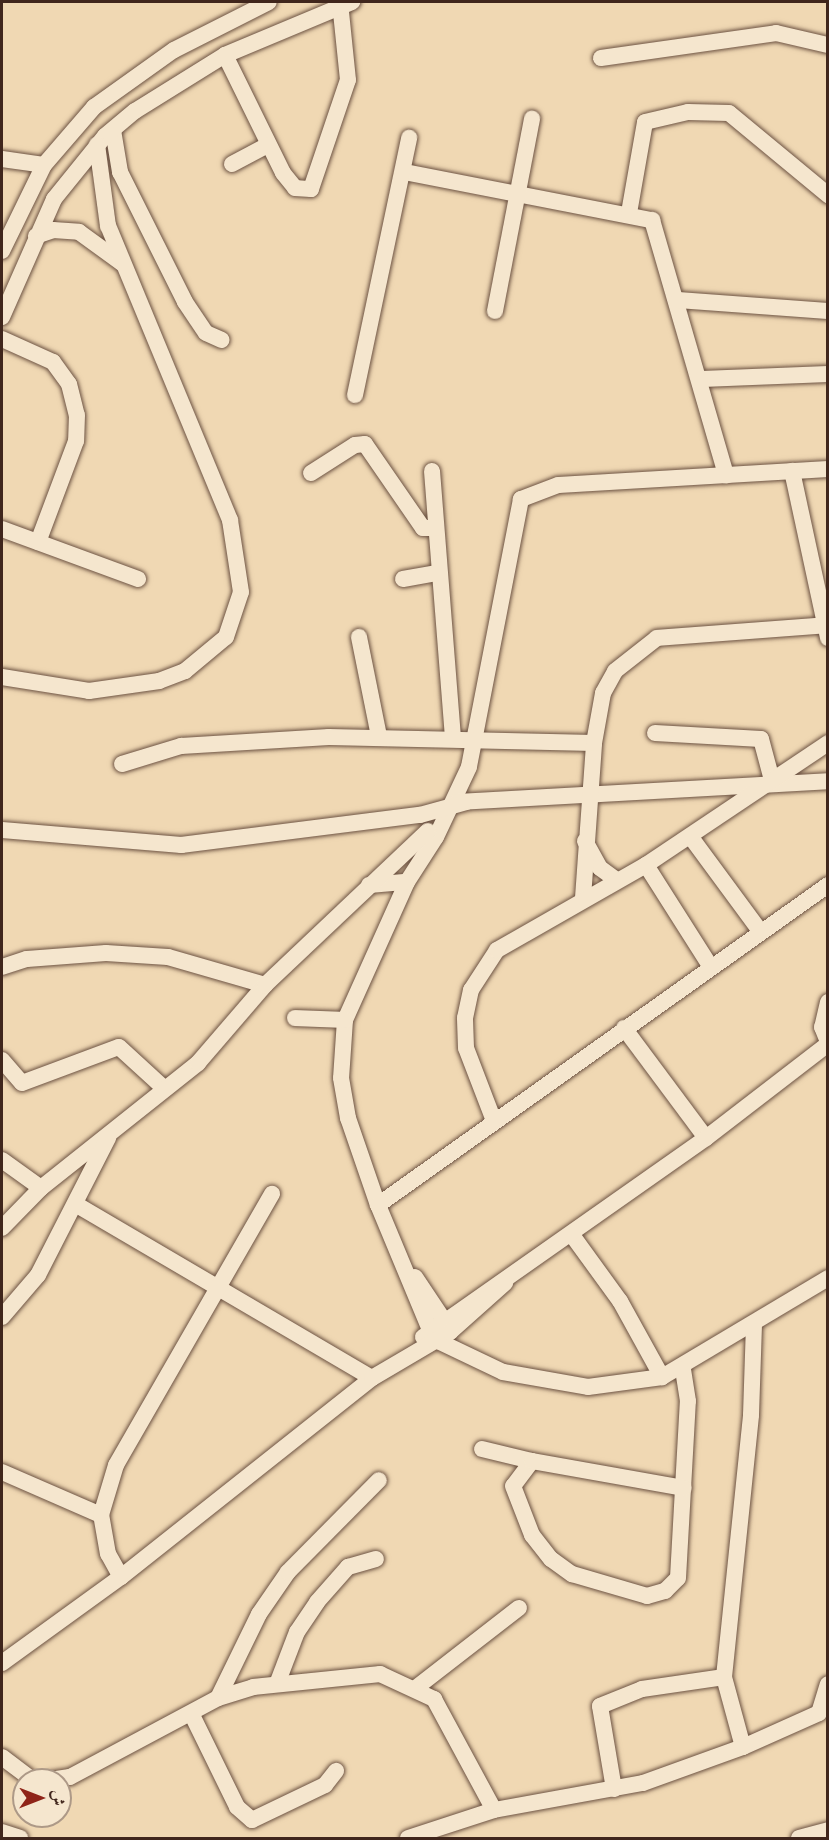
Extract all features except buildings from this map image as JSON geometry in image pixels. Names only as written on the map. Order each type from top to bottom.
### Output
[{"type":"street","points":[[2,251],[45,165],[81,121],[120,87],[193,38],[269,2]]},
{"type":"street","points":[[2,317],[36,236],[65,181],[113,130],[225,55],[344,2],[348,80],[315,185],[305,190],[292,185],[267,145],[225,55]]},
{"type":"street","points":[[601,58],[776,33],[828,45]]},
{"type":"street","points":[[629,213],[645,122],[698,111],[729,113],[828,195]]},
{"type":"street","points":[[495,311],[532,119]]},
{"type":"street","points":[[113,130],[124,182],[190,312],[206,333],[222,340]]},
{"type":"street","points":[[355,395],[410,138]]},
{"type":"street","points":[[2,677],[89,691],[159,681],[213,650],[237,612],[242,573],[230,520],[124,264],[100,198],[97,145]]},
{"type":"street","points":[[232,164],[267,145]]},
{"type":"street","points":[[2,159],[45,165]]},
{"type":"street","points":[[404,172],[629,213],[655,223],[702,379],[726,475]]},
{"type":"street","points":[[100,198],[105,188],[124,182]]},
{"type":"street","points":[[36,236],[53,230],[79,232],[124,264]]},
{"type":"street","points":[[678,300],[828,311]]},
{"type":"street","points":[[2,339],[53,362],[69,384],[77,414],[76,441],[38,542]]},
{"type":"street","points":[[702,379],[828,374]]},
{"type":"street","points":[[310,473],[355,445],[366,444],[423,528],[435,528]]},
{"type":"street","points":[[828,469],[558,485],[521,499],[477,738],[450,805],[427,838],[345,1020],[341,1078],[348,1118],[378,1205],[404,1262],[443,1334],[503,1372],[552,1384],[615,1386],[662,1377],[683,1369],[828,1278]]},
{"type":"street","points":[[432,471],[437,573],[453,737]]},
{"type":"street","points":[[583,898],[585,841],[594,743],[607,681],[657,638],[827,629],[792,471]]},
{"type":"street","points":[[2,529],[138,579]]},
{"type":"street","points":[[403,579],[437,573]]},
{"type":"street","points":[[359,636],[379,736]]},
{"type":"street","points":[[655,733],[761,739],[766,784]]},
{"type":"street","points":[[123,764],[181,746],[379,736],[594,743]]},
{"type":"street","points":[[494,1121],[466,1048],[471,990],[497,950],[615,879],[646,865],[828,743]]},
{"type":"street","points":[[2,830],[181,845],[450,805],[589,791],[828,781]]},
{"type":"street","points":[[690,836],[760,931]]},
{"type":"street","points":[[2,1228],[41,1188],[108,1138],[198,1063],[265,985],[388,867],[427,838]]},
{"type":"street","points":[[585,841],[600,868],[615,879]]},
{"type":"street","points":[[646,865],[710,966]]},
{"type":"street","points":[[388,867],[409,878]]},
{"type":"street","points":[[369,885],[409,878]]},
{"type":"street","points":[[378,1205],[710,966],[828,885]]},
{"type":"street","points":[[2,967],[27,959],[106,953],[168,957],[265,985]]},
{"type":"street","points":[[2,1664],[121,1577],[372,1378],[443,1334],[572,1234],[807,1064],[828,1043],[822,1027],[828,1002]]},
{"type":"street","points":[[295,1018],[345,1020]]},
{"type":"street","points":[[624,1028],[706,1138]]},
{"type":"street","points":[[2,1060],[22,1083],[119,1047],[165,1089]]},
{"type":"street","points":[[807,1064],[828,1054]]},
{"type":"street","points":[[2,1317],[38,1275],[77,1205],[108,1138]]},
{"type":"street","points":[[2,1160],[41,1188]]},
{"type":"street","points":[[121,1577],[108,1554],[101,1515],[116,1465],[216,1287],[272,1194]]},
{"type":"street","points":[[77,1205],[372,1378]]},
{"type":"street","points":[[572,1234],[620,1301],[662,1377]]},
{"type":"street","points":[[742,1747],[724,1677],[751,1415],[754,1323]]},
{"type":"street","points":[[532,1461],[513,1486],[532,1535],[551,1559],[572,1574],[647,1596],[665,1591],[678,1578],[688,1401],[683,1369]]},
{"type":"street","points":[[482,1449],[532,1461],[684,1488]]},
{"type":"street","points":[[2,1472],[101,1515]]},
{"type":"street","points":[[218,1698],[259,1614],[288,1572],[379,1480]]},
{"type":"street","points":[[277,1684],[297,1632],[317,1602],[348,1568],[376,1559]]},
{"type":"street","points":[[417,1687],[519,1608]]},
{"type":"street","points":[[72,1776],[192,1715],[218,1698],[277,1684],[356,1674],[395,1677],[417,1687],[447,1716],[494,1810]]},
{"type":"street","points":[[614,1789],[600,1706],[642,1689],[724,1677]]},
{"type":"street","points":[[408,1839],[494,1810],[614,1789],[742,1747],[819,1713],[828,1684]]},
{"type":"street","points":[[192,1715],[246,1817],[282,1810],[324,1785],[336,1771]]},
{"type":"street","points":[[2,1757],[16,1768]]},
{"type":"street","points":[[799,1839],[828,1830]]},
{"type":"street","points":[[2,1832],[20,1839]]}]
